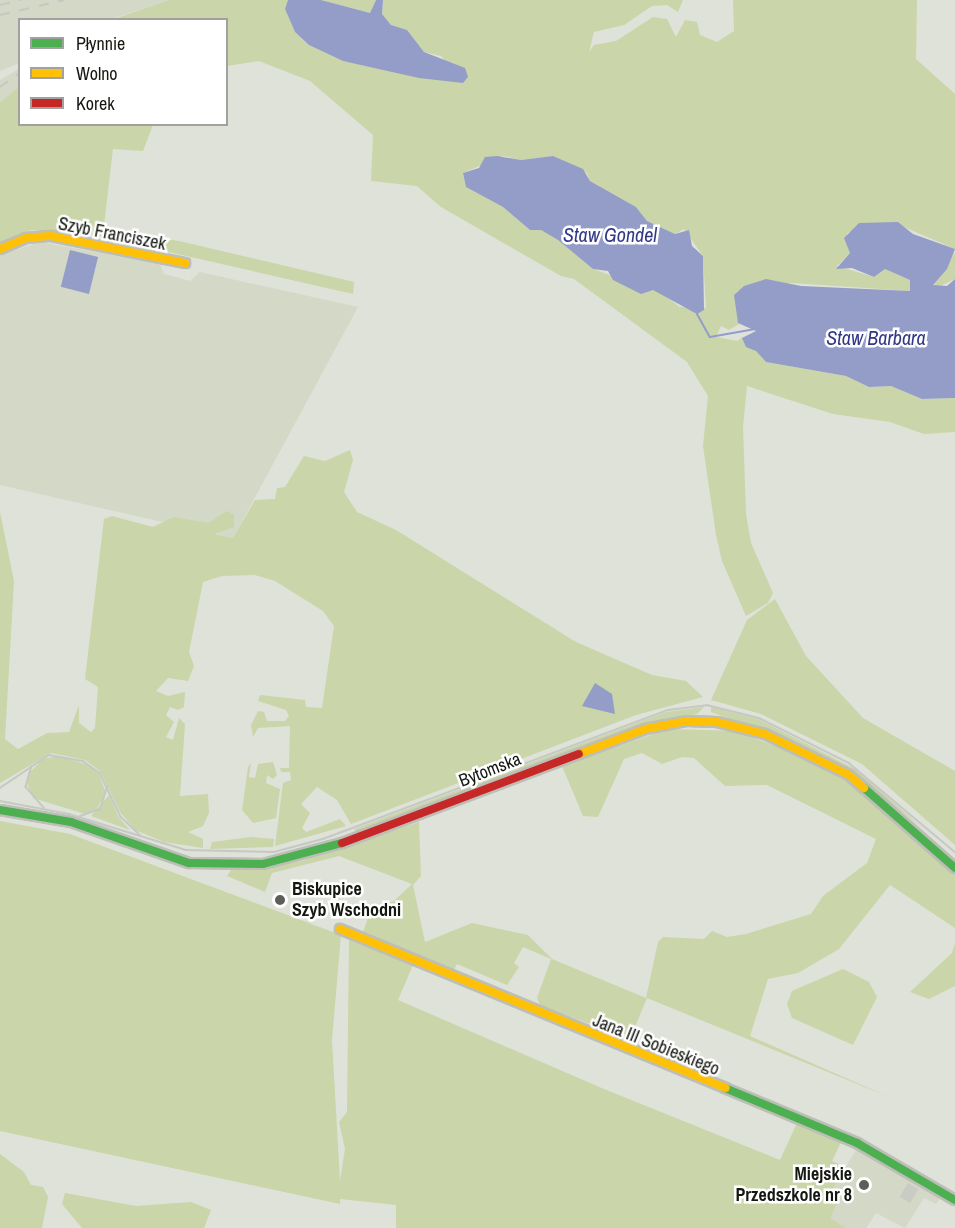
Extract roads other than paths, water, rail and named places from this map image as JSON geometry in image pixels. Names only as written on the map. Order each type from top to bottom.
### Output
[{"type":"street","name":"Szyb Franciszek","points":[[0,249],[26,238],[51,236],[184,264]]},
{"type":"street","name":"Bytomska","points":[[0,810],[87,827],[183,861],[263,864],[316,853],[645,729],[687,721],[717,722],[765,734],[849,775],[955,868]]},
{"type":"street","name":"Jana III Sobieskiego","points":[[340,929],[857,1143],[955,1200]]},
{"type":"water","points":[[288,0],[321,0],[370,13],[376,0],[383,0],[382,14],[391,25],[407,30],[424,52],[465,68],[468,77],[463,83],[419,78],[343,61],[309,45],[295,32],[285,9]]},
{"type":"water","name":"Staw Gondel","points":[[497,156],[521,160],[553,156],[583,169],[590,181],[636,207],[647,221],[675,234],[689,230],[692,246],[703,256],[704,310],[697,314],[653,290],[641,294],[613,280],[608,271],[593,269],[558,240],[541,230],[530,230],[503,207],[466,187],[463,173],[479,168],[485,157]]},
{"type":"water","name":"Staw Barbara","points":[[898,222],[913,234],[955,249],[947,269],[933,285],[947,286],[955,279],[955,398],[922,399],[891,386],[869,387],[846,376],[766,362],[756,351],[746,347],[742,338],[756,331],[738,323],[734,295],[744,286],[766,279],[801,286],[910,291],[910,280],[885,269],[874,277],[852,268],[836,269],[850,253],[844,238],[859,223]]},
{"type":"water","points":[[70,250],[98,257],[89,294],[61,287]]},
{"type":"water","points":[[595,683],[612,694],[615,714],[582,706]]},
{"type":"waterway","points":[[697,314],[710,337],[755,329]]},
{"type":"tram line","points":[[0,801],[69,814],[186,850],[274,852],[323,839],[668,710],[707,705],[759,718],[849,763],[955,852]]},
{"type":"tram line","points":[[0,788],[49,755],[83,761],[100,773],[121,817],[140,835]]},
{"type":"tram line","points":[[32,766],[26,787],[44,808]]},
{"type":"tram line","points":[[80,816],[100,809],[107,787]]},
{"type":"railway","points":[[0,5],[21,0]]},
{"type":"railway","points":[[0,15],[64,0]]},
{"type":"railway","points":[[0,87],[18,74]]},
{"type":"place","name":"Biskupice Szyb Wschodni","points":[[280,900]]},
{"type":"place","name":"Miejskie Przedszkole nr 8","points":[[864,1185]]}]
